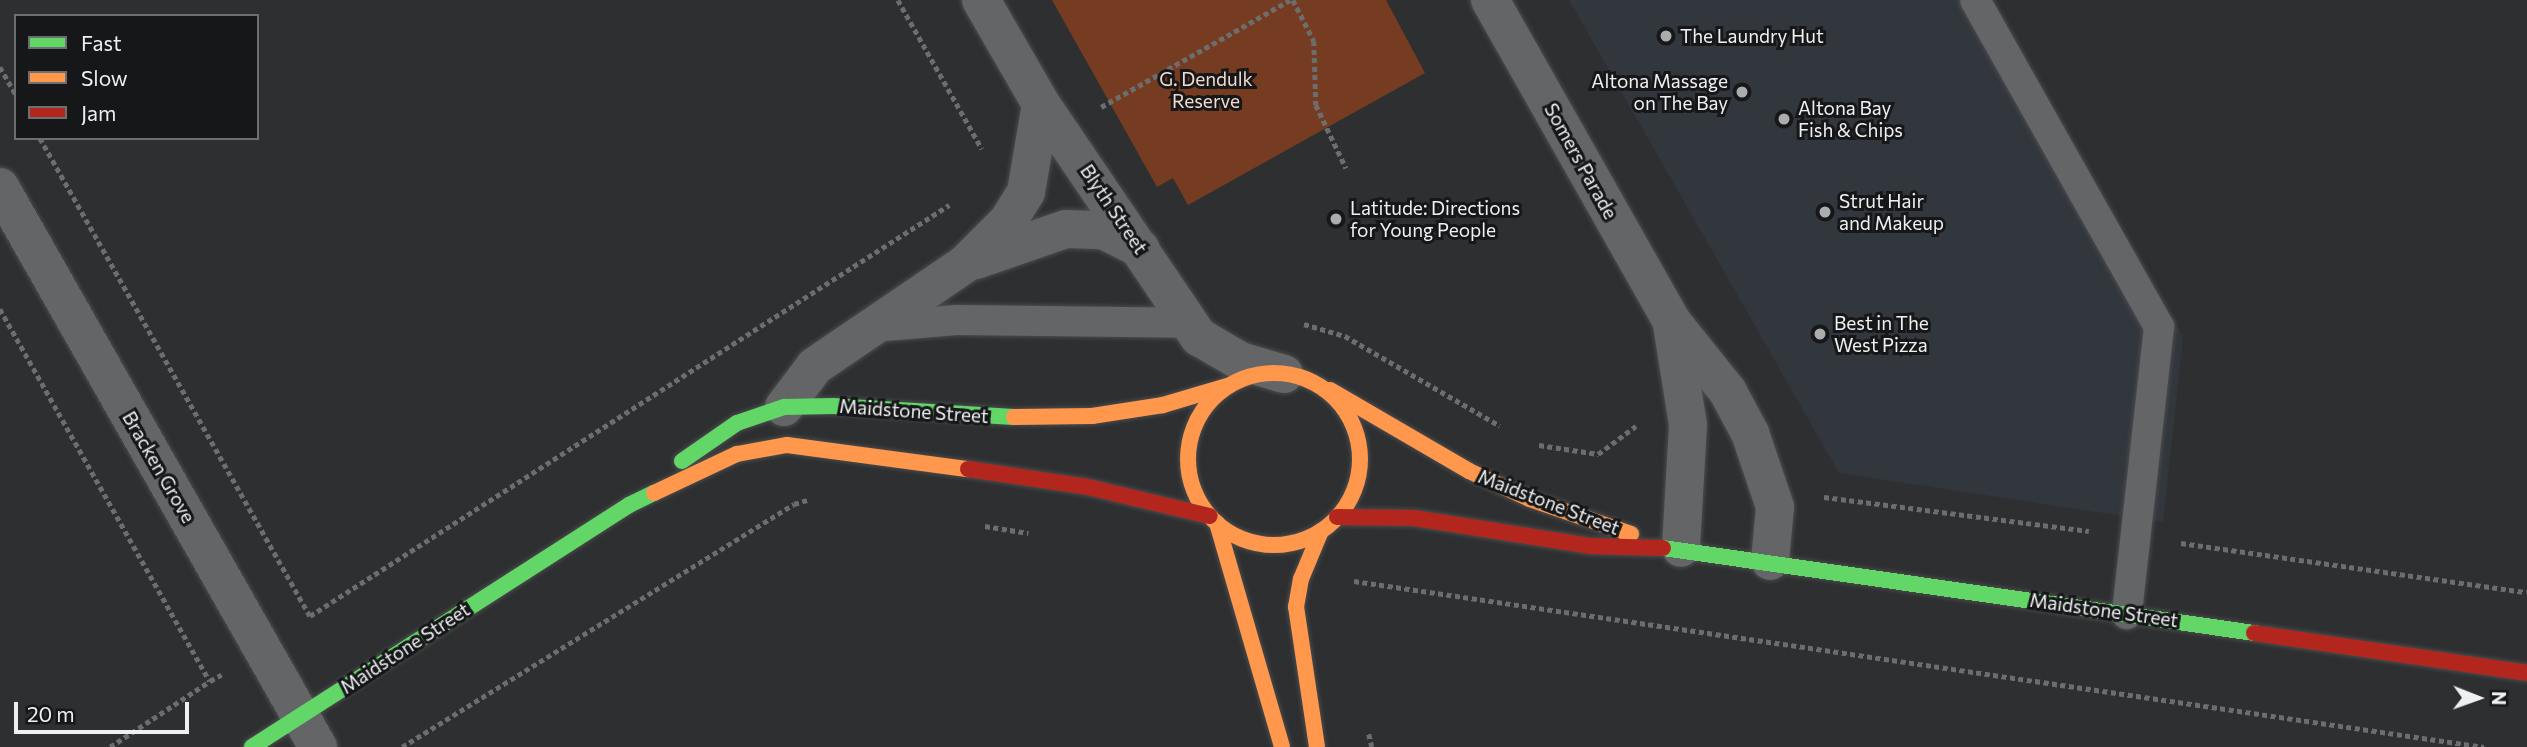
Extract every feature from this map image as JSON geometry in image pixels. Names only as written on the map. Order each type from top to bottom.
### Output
[{"type":"main road","points":[[1214,520],[1238,538],[1274,545],[1299,541],[1321,531],[1337,517],[1353,493],[1357,479],[1357,436],[1345,410],[1298,378],[1264,373],[1227,386],[1200,416],[1188,454],[1191,481],[1214,520],[1282,747]]},
{"type":"main road","name":"Maidstone Street","points":[[1298,378],[1374,413],[1469,471],[1530,499],[1681,548]]},
{"type":"main road","name":"Maidstone Street","points":[[252,747],[309,732],[629,505],[721,432],[751,417],[784,407],[833,406],[999,417],[1092,416],[1142,410],[1227,386]]},
{"type":"main road","name":"Maidstone Street","points":[[629,505],[737,454],[788,445],[1050,481],[1130,496],[1214,520]]},
{"type":"main road","name":"Maidstone Street","points":[[1337,517],[1414,517],[1590,546],[1681,548],[2527,673]]},
{"type":"main road","points":[[1317,747],[1295,616],[1297,596],[1321,531]]},
{"type":"street","name":"Blyth Street","points":[[981,0],[1041,104],[1189,323],[1207,344],[1219,351],[1255,366],[1298,378]]},
{"type":"street","name":"Somers Parade","points":[[1490,0],[1672,322],[1728,392],[1755,443],[1775,507],[1770,561]]},
{"type":"street","points":[[784,407],[807,373],[965,264],[1008,221],[1022,201],[1032,164],[1041,104]]},
{"type":"street","name":"Bracken Grove","points":[[0,187],[309,732]]},
{"type":"street","points":[[965,264],[1066,229],[1103,230],[1141,249]]},
{"type":"street","name":"Somers Parade","points":[[1672,322],[1688,425],[1681,548]]},
{"type":"lane","points":[[1975,0],[2159,327],[2127,614]]},
{"type":"lane","points":[[873,327],[957,320],[1189,323]]},
{"type":"path","points":[[898,0],[983,151]]},
{"type":"path","points":[[1100,107],[1292,0],[1314,41],[1316,105],[1346,167]]},
{"type":"path","points":[[0,67],[14,92]]},
{"type":"path","points":[[1093,95],[1107,119]]},
{"type":"path","points":[[41,140],[310,616],[950,204]]},
{"type":"path","points":[[1295,322],[1345,336],[1506,429]]},
{"type":"path","points":[[1530,443],[1598,454],[1647,418]]},
{"type":"path","points":[[402,747],[794,504],[818,496]]},
{"type":"path","points":[[973,524],[1040,534]]},
{"type":"path","points":[[1297,596],[1359,579],[2484,747]]},
{"type":"path","points":[[110,747],[210,681]]},
{"type":"shaded area","points":[[1569,0],[1991,0],[2183,337],[2163,522],[1839,473]]},
{"type":"green space","name":"G. Dendulk Reserve","points":[[1052,0],[1386,0],[1425,73],[1188,205],[1173,178],[1157,187]]},
{"type":"traffic: fast","points":[[682,461],[737,423],[784,407],[833,406],[1014,417]]},
{"type":"traffic: fast","points":[[252,747],[629,505],[654,493]]},
{"type":"traffic: fast","points":[[1663,548],[2254,633]]},
{"type":"traffic: slow","points":[[1274,373],[1307,380],[1335,398],[1353,426],[1360,459],[1353,492],[1335,520],[1307,538],[1274,545],[1241,538],[1213,520],[1195,492],[1188,459],[1195,426],[1213,398],[1241,380],[1274,373]]},
{"type":"traffic: slow","points":[[1014,417],[1092,416],[1163,405],[1227,386]]},
{"type":"traffic: slow","points":[[1330,390],[1469,471],[1530,499],[1631,534]]},
{"type":"traffic: slow","points":[[654,493],[737,454],[787,445],[968,469]]},
{"type":"traffic: slow","points":[[1217,523],[1282,747]]},
{"type":"traffic: slow","points":[[1317,747],[1296,607],[1301,579],[1321,531]]},
{"type":"traffic: jam","points":[[968,469],[1088,487],[1210,516]]},
{"type":"traffic: jam","points":[[1337,517],[1414,518],[1590,546],[1663,548]]},
{"type":"traffic: jam","points":[[2254,633],[2527,673]]},
{"type":"place","name":"The Laundry Hut","points":[[1666,36]]},
{"type":"place","name":"Altona Massage on The Bay","points":[[1742,92]]},
{"type":"place","name":"Altona Bay Fish & Chips","points":[[1784,119]]},
{"type":"place","name":"Strut Hair and Makeup","points":[[1825,212]]},
{"type":"place","name":"Latitude: Directions for Young People","points":[[1336,219]]},
{"type":"place","name":"Best in The West Pizza","points":[[1820,334]]}]
